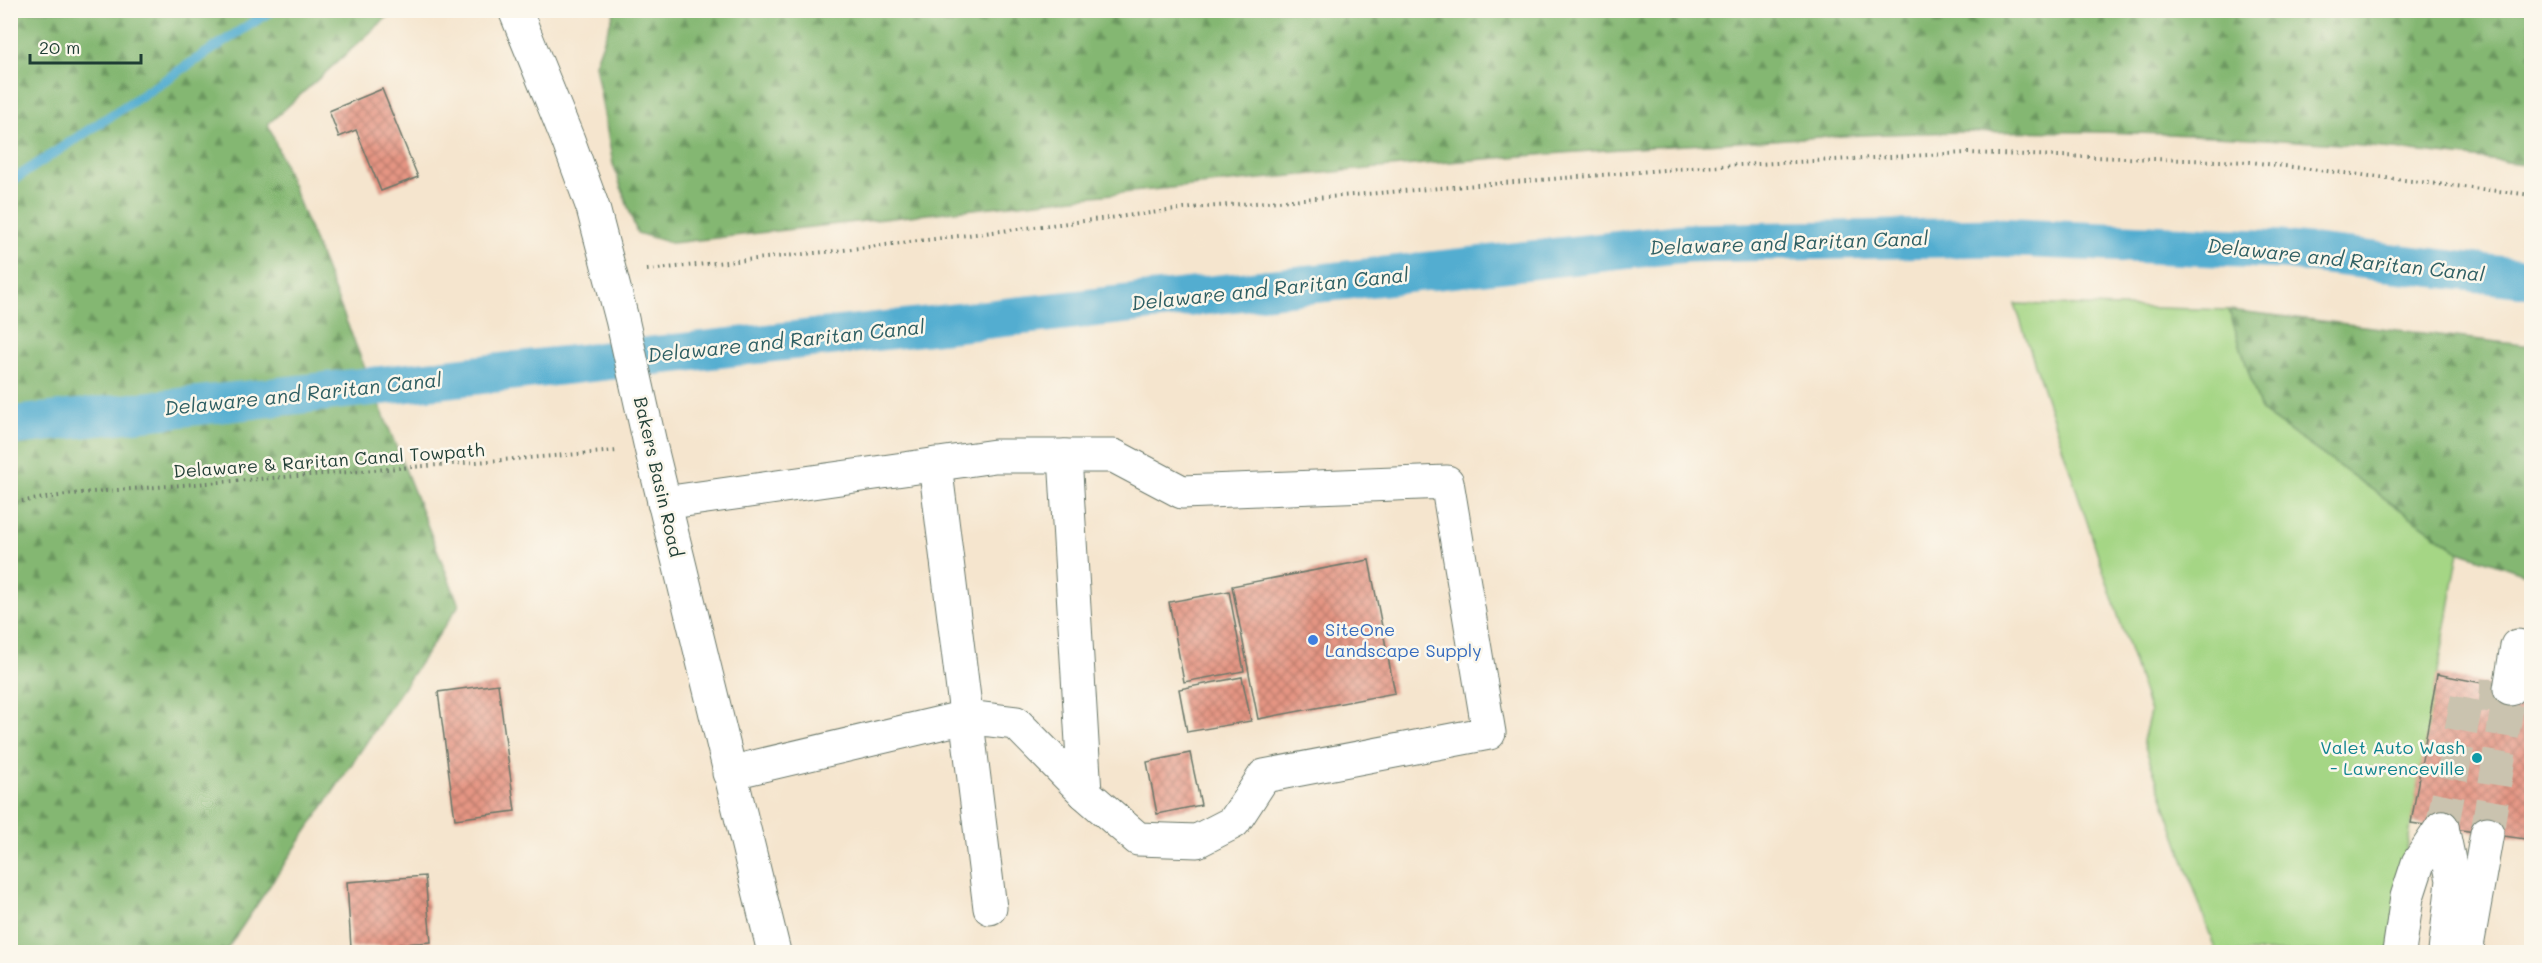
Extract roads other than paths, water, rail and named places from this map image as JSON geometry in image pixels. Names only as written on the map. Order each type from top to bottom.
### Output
[{"type":"main road","name":"Bakers Basin Road","points":[[515,10],[593,208],[774,952]]},
{"type":"main road","points":[[664,503],[995,456],[1114,456],[1182,492],[1447,483],[1489,733],[1264,776],[1234,822],[1197,841],[1138,839],[1085,793],[1016,723],[966,717],[729,773]]},
{"type":"main road","points":[[1065,456],[1085,793]]},
{"type":"main road","points":[[935,464],[990,908]]},
{"type":"main road","points":[[2510,688],[2517,646],[2532,649]]},
{"type":"main road","points":[[2399,952],[2407,897],[2418,862],[2442,827]]},
{"type":"main road","points":[[2417,952],[2429,902],[2442,827]]},
{"type":"main road","points":[[2442,827],[2453,880],[2445,952]]},
{"type":"main road","points":[[2466,952],[2487,833]]},
{"type":"waterway","points":[[10,182],[272,10]]},
{"type":"waterway","name":"Delaware and Raritan Canal","points":[[10,426],[1686,243],[1995,237],[2282,250],[2532,279]]},
{"type":"tunnel","points":[[2487,833],[2510,689]]},
{"type":"tunnel","points":[[2442,827],[2468,694],[2509,697]]},
{"type":"place","name":"SiteOne Landscape Supply","points":[[1313,640]]},
{"type":"place","name":"Valet Auto Wash - Lawrenceville","points":[[2477,758]]}]
